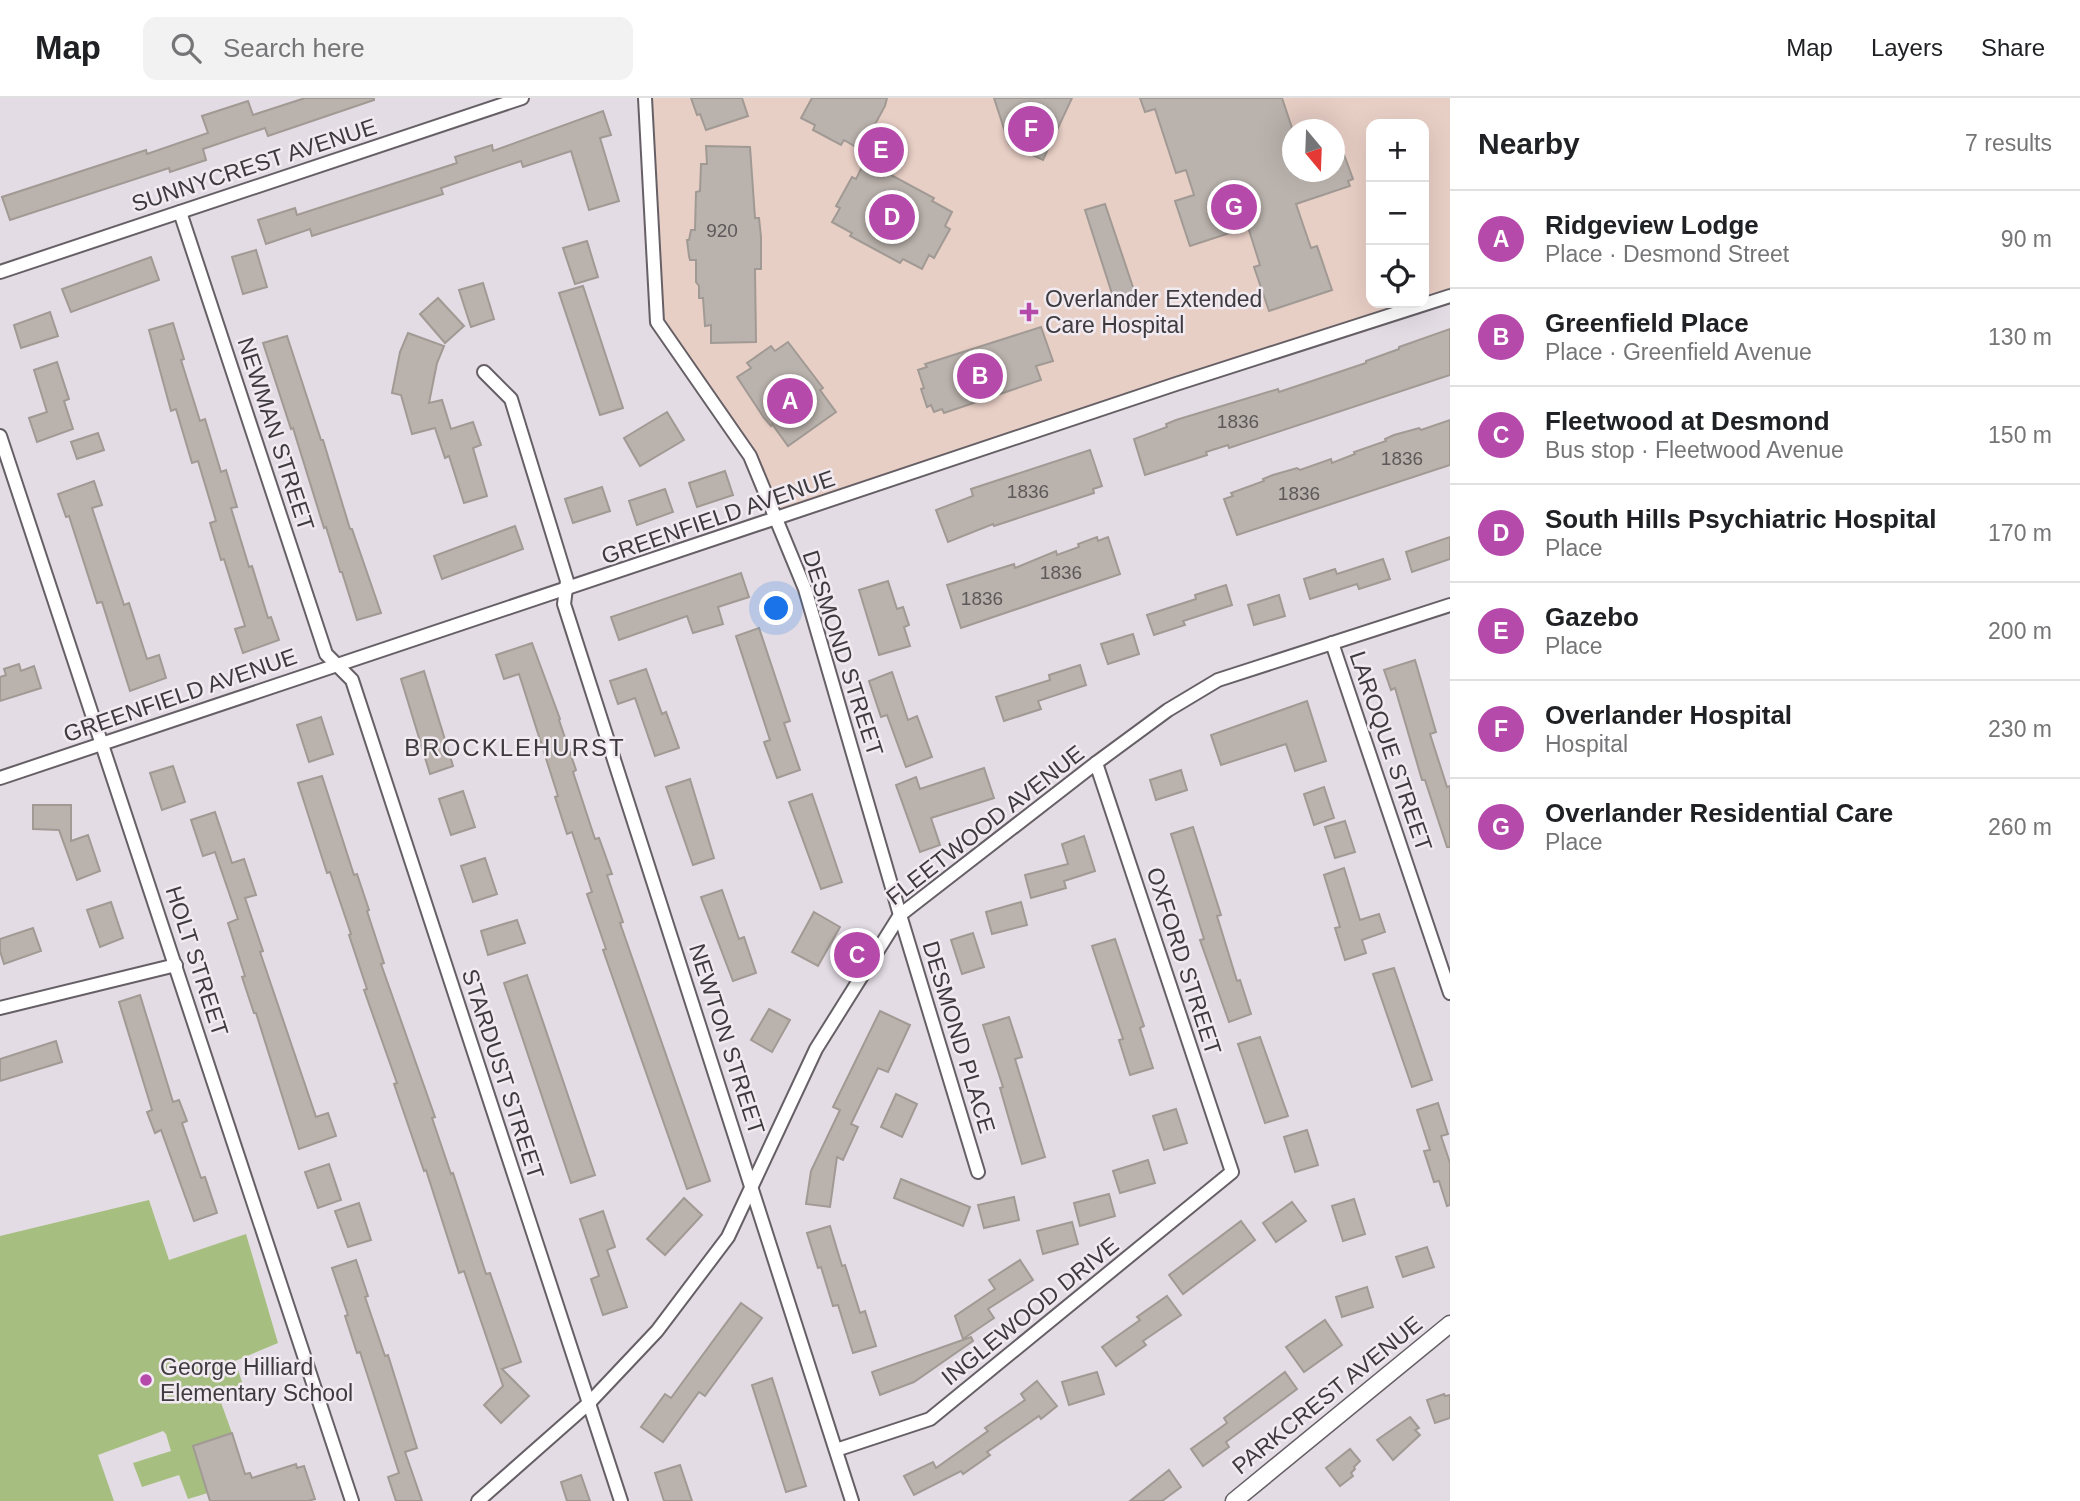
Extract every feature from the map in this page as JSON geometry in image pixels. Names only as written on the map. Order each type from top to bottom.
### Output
[{"type":"street","name":"SUNNYCREST AVENUE","points":[[0,272],[522,98]]},
{"type":"street","name":"DESMOND STREET","points":[[645,98],[657,322],[750,456],[805,589],[900,915]]},
{"type":"street","name":"NEWMAN STREET","points":[[180,212],[326,654],[337,665]]},
{"type":"street","name":"GREENFIELD AVENUE","points":[[0,778],[1176,384],[1450,296]]},
{"type":"street","name":"NEWTON STREET","points":[[484,372],[511,399],[567,581],[564,604],[852,1501]]},
{"type":"street","name":"HOLT STREET","points":[[0,436],[352,1501]]},
{"type":"street","name":"FLEETWOOD AVENUE","points":[[478,1501],[589,1403],[657,1331],[728,1237],[816,1049],[900,915],[1168,710],[1218,680],[1450,605]]},
{"type":"street","name":"LAROQUE STREET","points":[[1332,643],[1450,993]]},
{"type":"street","name":"STARDUST STREET","points":[[337,665],[352,680],[621,1501]]},
{"type":"street","name":"OXFORD STREET","points":[[1097,763],[1232,1172]]},
{"type":"street","name":"DESMOND PLACE","points":[[900,915],[978,1172]]},
{"type":"street","points":[[0,1008],[176,965]]},
{"type":"street","name":"INGLEWOOD DRIVE","points":[[836,1450],[930,1419],[1232,1172]]},
{"type":"street","name":"PARKCREST AVENUE","points":[[1234,1501],[1450,1324]]},
{"type":"shaded area","name":"Overlander Extended Care Hospital","points":[[645,98],[1450,98],[1450,296],[1429,303],[1429,119],[1366,119],[1366,308],[1414,308],[776,520],[750,456],[657,322]]},
{"type":"green space","name":"George Hilliard Elementary School","points":[[149,1200],[169,1260],[246,1234],[278,1343],[235,1361],[244,1388],[219,1397],[232,1433],[193,1446],[208,1493],[188,1499],[179,1475],[142,1487],[133,1463],[171,1451],[163,1431],[98,1455],[114,1501],[0,1501],[0,1236]]},
{"type":"building","points":[[305,98],[374,100],[268,136],[265,128],[203,149],[206,160],[170,172],[169,168],[10,220],[2,197],[146,150],[147,154],[208,133],[202,116],[248,101],[253,115]]},
{"type":"building","points":[[691,98],[742,98],[748,116],[706,130]]},
{"type":"building","points":[[812,98],[887,98],[861,150],[844,140],[841,145],[813,130],[815,125],[801,118]]},
{"type":"building","points":[[994,98],[1072,98],[1043,160],[1009,144]]},
{"type":"building","points":[[1140,98],[1282,98],[1289,119],[1282,119],[1282,182],[1345,182],[1345,157],[1353,179],[1348,181],[1350,186],[1296,204],[1311,248],[1317,246],[1332,290],[1269,311],[1254,267],[1260,265],[1248,227],[1190,246],[1175,201],[1194,195],[1186,170],[1176,173],[1155,109],[1145,112]]},
{"type":"building","points":[[603,111],[611,135],[600,138],[619,201],[589,210],[571,151],[523,167],[521,161],[441,188],[443,194],[312,236],[310,229],[266,244],[258,220],[295,208],[297,215],[457,163],[455,157],[492,145],[493,151]]},
{"type":"building","points":[[706,146],[750,147],[755,218],[759,218],[761,237],[761,269],[755,269],[756,342],[711,343],[711,325],[705,326],[703,298],[699,298],[699,286],[696,282],[696,260],[690,260],[687,240],[691,230],[695,230],[696,192],[700,191],[701,164],[707,164]]},
{"type":"building","points":[[865,161],[934,198],[932,201],[952,212],[945,226],[950,229],[934,258],[929,255],[922,269],[903,259],[900,263],[850,236],[852,233],[832,222],[840,208],[836,206],[852,177],[856,179]]},
{"type":"building","points":[[1105,204],[1137,299],[1116,306],[1085,210]]},
{"type":"building","points":[[587,241],[598,277],[575,284],[563,248]]},
{"type":"building","points":[[256,250],[267,287],[243,294],[232,257]]},
{"type":"building","points":[[151,257],[159,280],[71,312],[62,289]]},
{"type":"building","points":[[483,283],[494,319],[471,327],[459,290]]},
{"type":"building","points":[[583,286],[623,408],[600,415],[559,293]]},
{"type":"building","points":[[438,298],[464,326],[445,343],[420,314]]},
{"type":"building","points":[[50,312],[58,336],[21,348],[14,325]]},
{"type":"building","points":[[173,323],[184,359],[181,360],[200,421],[205,419],[221,472],[226,470],[237,507],[231,508],[249,567],[252,566],[268,618],[271,617],[279,640],[243,653],[235,629],[245,626],[210,523],[216,521],[198,461],[192,463],[176,409],[171,411],[149,330]]},
{"type":"building","points":[[1041,327],[1053,361],[1036,366],[1041,380],[944,413],[942,409],[934,412],[931,405],[927,407],[918,370],[927,367],[925,364]]},
{"type":"building","points":[[1450,329],[1450,375],[1229,448],[1228,445],[1206,452],[1207,455],[1145,475],[1134,439],[1167,427],[1166,424],[1176,420],[1278,389],[1279,392],[1366,363],[1399,347]]},
{"type":"building","points":[[408,333],[444,346],[437,363],[429,403],[442,400],[451,429],[473,422],[481,445],[473,448],[487,496],[464,503],[449,456],[445,458],[435,428],[412,434],[401,395],[392,393],[400,352]]},
{"type":"building","points":[[287,336],[350,529],[381,613],[357,620],[326,527],[324,528],[263,343]]},
{"type":"building","points":[[788,342],[823,388],[820,390],[836,412],[788,446],[772,424],[771,426],[764,418],[737,377],[751,368],[747,363],[771,346],[775,351]]},
{"type":"building","points":[[57,362],[69,399],[64,401],[73,429],[37,442],[29,418],[47,412],[34,370]]},
{"type":"building","points":[[667,412],[684,440],[640,466],[624,438]]},
{"type":"building","points":[[1450,420],[1450,465],[1237,535],[1224,499],[1233,496],[1231,493],[1273,475],[1297,468],[1300,470],[1331,459],[1332,463],[1386,441],[1385,439],[1394,435],[1419,428],[1421,430]]},
{"type":"building","points":[[98,433],[104,450],[77,459],[71,442]]},
{"type":"building","points":[[1090,450],[1102,486],[1093,489],[1094,493],[994,526],[993,524],[948,542],[936,510],[973,496],[971,489]]},
{"type":"building","points":[[725,471],[733,495],[697,507],[689,483]]},
{"type":"building","points":[[94,481],[102,505],[92,508],[124,605],[129,603],[147,659],[159,655],[166,678],[130,691],[102,602],[97,603],[69,516],[66,517],[58,494]]},
{"type":"building","points":[[602,487],[610,511],[573,523],[565,499]]},
{"type":"building","points":[[665,489],[673,512],[637,525],[629,501]]},
{"type":"building","points":[[515,526],[523,549],[442,579],[434,556]]},
{"type":"building","points":[[1097,537],[1098,541],[1108,537],[1120,574],[961,628],[947,585],[1014,564],[1015,568],[1056,551],[1057,555]]},
{"type":"building","points":[[1450,537],[1450,559],[1412,572],[1406,552]]},
{"type":"building","points":[[1383,559],[1390,579],[1359,589],[1357,584],[1310,599],[1304,579],[1335,569],[1337,574]]},
{"type":"building","points":[[741,573],[749,597],[718,607],[723,624],[693,633],[687,616],[619,640],[611,617]]},
{"type":"building","points":[[888,581],[897,609],[903,607],[909,625],[904,627],[910,646],[879,655],[859,590]]},
{"type":"building","points":[[1226,585],[1232,605],[1183,621],[1185,625],[1154,635],[1147,615],[1196,599],[1195,595]]},
{"type":"building","points":[[1279,595],[1285,616],[1254,625],[1248,605]]},
{"type":"building","points":[[759,628],[790,721],[784,723],[800,770],[777,778],[764,742],[770,740],[736,636]]},
{"type":"building","points":[[1133,634],[1139,654],[1108,664],[1101,644]]},
{"type":"building","points":[[532,643],[560,719],[576,770],[573,772],[595,839],[599,838],[612,874],[607,875],[623,922],[620,923],[710,1181],[687,1189],[603,950],[606,949],[587,894],[592,892],[572,832],[567,834],[555,797],[558,796],[519,674],[504,679],[496,655]]},
{"type":"building","points":[[1415,660],[1436,732],[1430,734],[1447,787],[1450,786],[1450,847],[1447,847],[1425,780],[1422,780],[1395,688],[1391,690],[1384,670]]},
{"type":"building","points":[[19,664],[21,671],[34,666],[41,688],[0,701],[0,677],[6,675],[4,669]]},
{"type":"building","points":[[1080,665],[1086,685],[1038,701],[1041,709],[1004,721],[996,697],[1050,680],[1049,675]]},
{"type":"building","points":[[646,669],[662,714],[666,712],[679,748],[655,756],[635,698],[618,704],[610,681]]},
{"type":"building","points":[[424,671],[453,766],[430,774],[401,679]]},
{"type":"building","points":[[892,672],[908,720],[917,716],[932,757],[906,767],[887,715],[881,717],[869,681]]},
{"type":"building","points":[[1307,701],[1326,761],[1295,771],[1286,744],[1221,765],[1211,735]]},
{"type":"building","points":[[321,717],[333,754],[309,762],[297,725]]},
{"type":"building","points":[[173,766],[185,802],[162,810],[150,773]]},
{"type":"building","points":[[984,768],[994,798],[931,818],[940,845],[920,852],[896,785],[916,777],[920,789]]},
{"type":"building","points":[[1181,770],[1187,790],[1156,800],[1150,780]]},
{"type":"building","points":[[322,776],[354,875],[357,874],[369,910],[367,911],[384,963],[381,964],[435,1117],[432,1118],[451,1174],[453,1173],[486,1274],[490,1273],[521,1362],[502,1369],[529,1396],[501,1423],[484,1405],[503,1386],[464,1271],[459,1273],[426,1170],[424,1171],[394,1084],[397,1083],[364,990],[367,989],[349,935],[351,934],[330,872],[327,873],[298,783]]},
{"type":"building","points":[[690,779],[714,858],[693,865],[666,787]]},
{"type":"building","points":[[1324,787],[1334,818],[1314,825],[1304,794]]},
{"type":"building","points":[[463,791],[475,827],[451,835],[439,799]]},
{"type":"building","points":[[812,794],[842,882],[821,889],[789,802]]},
{"type":"building","points":[[33,805],[71,805],[71,841],[88,835],[100,871],[77,880],[59,830],[33,829]]},
{"type":"building","points":[[215,812],[232,863],[244,859],[256,895],[245,898],[263,951],[260,952],[316,1117],[328,1113],[336,1136],[299,1149],[242,977],[245,976],[228,923],[238,919],[215,852],[203,856],[191,820]]},
{"type":"building","points":[[1345,821],[1355,852],[1335,858],[1325,827]]},
{"type":"building","points":[[1193,827],[1221,915],[1217,916],[1237,981],[1240,980],[1251,1014],[1229,1022],[1200,940],[1204,939],[1171,834]]},
{"type":"building","points":[[1084,836],[1095,871],[1064,881],[1066,888],[1031,898],[1025,875],[1068,864],[1062,844]]},
{"type":"building","points":[[485,858],[497,894],[473,902],[461,866]]},
{"type":"building","points":[[1344,868],[1360,920],[1379,914],[1385,932],[1362,940],[1366,953],[1345,960],[1335,928],[1340,927],[1324,875]]},
{"type":"building","points":[[722,890],[739,939],[744,937],[756,973],[733,981],[701,897]]},
{"type":"building","points":[[111,902],[123,938],[100,947],[87,910]]},
{"type":"building","points":[[1021,902],[1027,925],[992,934],[986,912]]},
{"type":"building","points":[[814,912],[840,927],[818,966],[792,952]]},
{"type":"building","points":[[517,920],[525,943],[488,955],[481,931]]},
{"type":"building","points":[[33,928],[41,951],[4,964],[0,939]]},
{"type":"building","points":[[973,933],[984,967],[962,974],[951,940]]},
{"type":"building","points":[[1115,939],[1144,1026],[1140,1028],[1153,1068],[1130,1075],[1119,1040],[1123,1039],[1092,946]]},
{"type":"building","points":[[1394,968],[1432,1080],[1412,1087],[1373,974]]},
{"type":"building","points":[[527,975],[595,1175],[571,1183],[504,983]]},
{"type":"building","points":[[140,995],[173,1102],[179,1100],[187,1121],[182,1123],[201,1178],[205,1177],[217,1213],[194,1221],[161,1130],[155,1133],[147,1112],[152,1110],[119,1002]]},
{"type":"building","points":[[769,1009],[790,1020],[772,1052],[751,1040]]},
{"type":"building","points":[[880,1011],[910,1025],[888,1072],[878,1068],[851,1124],[858,1127],[843,1160],[837,1157],[830,1207],[806,1204],[811,1171],[840,1110],[833,1107]]},
{"type":"building","points":[[1009,1017],[1022,1057],[1015,1059],[1045,1157],[1022,1164],[1000,1088],[1003,1087],[983,1025]]},
{"type":"building","points":[[1260,1037],[1288,1116],[1265,1123],[1238,1044]]},
{"type":"building","points":[[56,1041],[62,1062],[0,1081],[0,1059]]},
{"type":"building","points":[[896,1094],[917,1104],[902,1137],[881,1127]]},
{"type":"building","points":[[1438,1103],[1448,1134],[1441,1136],[1450,1163],[1450,1205],[1447,1206],[1439,1181],[1434,1182],[1424,1151],[1430,1150],[1417,1110]]},
{"type":"building","points":[[1176,1109],[1187,1143],[1164,1150],[1153,1116]]},
{"type":"building","points":[[1307,1130],[1318,1165],[1295,1172],[1284,1137]]},
{"type":"building","points":[[1148,1160],[1155,1183],[1120,1193],[1113,1171]]},
{"type":"building","points":[[329,1164],[341,1200],[318,1208],[305,1172]]},
{"type":"building","points":[[901,1179],[970,1207],[963,1226],[894,1198]]},
{"type":"building","points":[[1109,1194],[1115,1216],[1080,1226],[1074,1203]]},
{"type":"building","points":[[1014,1197],[1019,1220],[984,1228],[978,1205]]},
{"type":"building","points":[[684,1198],[702,1215],[665,1255],[647,1239]]},
{"type":"building","points":[[1354,1199],[1365,1234],[1343,1241],[1332,1206]]},
{"type":"building","points":[[1292,1202],[1306,1221],[1276,1242],[1263,1223]]},
{"type":"building","points":[[359,1203],[371,1240],[348,1247],[335,1211]]},
{"type":"building","points":[[603,1211],[615,1247],[607,1250],[627,1307],[603,1315],[591,1279],[599,1276],[580,1219]]},
{"type":"building","points":[[1241,1221],[1255,1240],[1183,1294],[1169,1275]]},
{"type":"building","points":[[1072,1222],[1078,1244],[1043,1254],[1037,1231]]},
{"type":"building","points":[[830,1226],[860,1313],[865,1311],[876,1346],[853,1353],[838,1305],[833,1306],[807,1233]]},
{"type":"building","points":[[1427,1247],[1434,1267],[1403,1277],[1396,1257]]},
{"type":"building","points":[[356,1260],[368,1296],[365,1297],[385,1356],[388,1355],[417,1448],[405,1452],[422,1501],[396,1501],[388,1477],[399,1473],[360,1352],[357,1353],[332,1268]]},
{"type":"building","points":[[1020,1260],[1033,1280],[988,1309],[994,1318],[963,1339],[955,1316],[995,1289],[989,1280]]},
{"type":"building","points":[[1367,1287],[1373,1307],[1342,1317],[1336,1297]]},
{"type":"building","points":[[1167,1296],[1181,1315],[1143,1341],[1146,1345],[1116,1366],[1102,1347],[1140,1320],[1137,1317]]},
{"type":"building","points":[[741,1303],[762,1318],[705,1396],[699,1392],[663,1442],[641,1427],[665,1394],[671,1398]]},
{"type":"building","points":[[1325,1320],[1342,1345],[1304,1372],[1286,1347]]},
{"type":"building","points":[[971,1337],[973,1341],[914,1382],[880,1395],[872,1372]]},
{"type":"building","points":[[1097,1372],[1104,1394],[1069,1405],[1062,1382]]},
{"type":"building","points":[[1285,1372],[1297,1389],[1226,1442],[1229,1447],[1203,1466],[1191,1449],[1227,1423],[1224,1418]]},
{"type":"building","points":[[772,1378],[806,1486],[786,1492],[752,1385]]},
{"type":"building","points":[[1037,1381],[1057,1406],[987,1452],[990,1455],[963,1474],[961,1471],[914,1495],[904,1476],[933,1462],[936,1468],[988,1431],[985,1428],[1025,1400],[1021,1394]]},
{"type":"building","points":[[1444,1394],[1450,1395],[1450,1418],[1435,1423],[1427,1400]]},
{"type":"building","points":[[1410,1417],[1419,1428],[1415,1430],[1420,1435],[1393,1460],[1377,1440]]},
{"type":"building","name":"George Hilliard Elementary School","points":[[232,1433],[245,1474],[250,1473],[252,1478],[296,1464],[297,1468],[304,1466],[315,1499],[210,1501],[193,1446]]},
{"type":"building","points":[[1350,1449],[1360,1461],[1351,1473],[1353,1476],[1340,1486],[1326,1468]]},
{"type":"building","points":[[680,1465],[692,1501],[664,1501],[655,1473]]},
{"type":"building","points":[[1169,1470],[1181,1487],[1162,1501],[1130,1501]]},
{"type":"building","points":[[581,1475],[590,1501],[567,1501],[561,1482]]},
{"type":"place","name":"Overlander Hospital","points":[[1031,129]]},
{"type":"place","name":"Gazebo","points":[[881,150]]},
{"type":"place","name":"Overlander Residential Care","points":[[1234,207]]},
{"type":"place","name":"South Hills Psychiatric Hospital","points":[[892,217]]},
{"type":"place","name":"Overlander Extended Care Hospital","points":[[1029,312]]},
{"type":"place","name":"Greenfield Place","points":[[980,376]]},
{"type":"place","name":"Ridgeview Lodge","points":[[790,401]]},
{"type":"place","name":"Fleetwood at Desmond","points":[[857,955]]},
{"type":"place","name":"George Hilliard Elementary School","points":[[146,1380]]},
{"type":"district","name":"BROCKLEHURST","points":[[515,748]]}]
